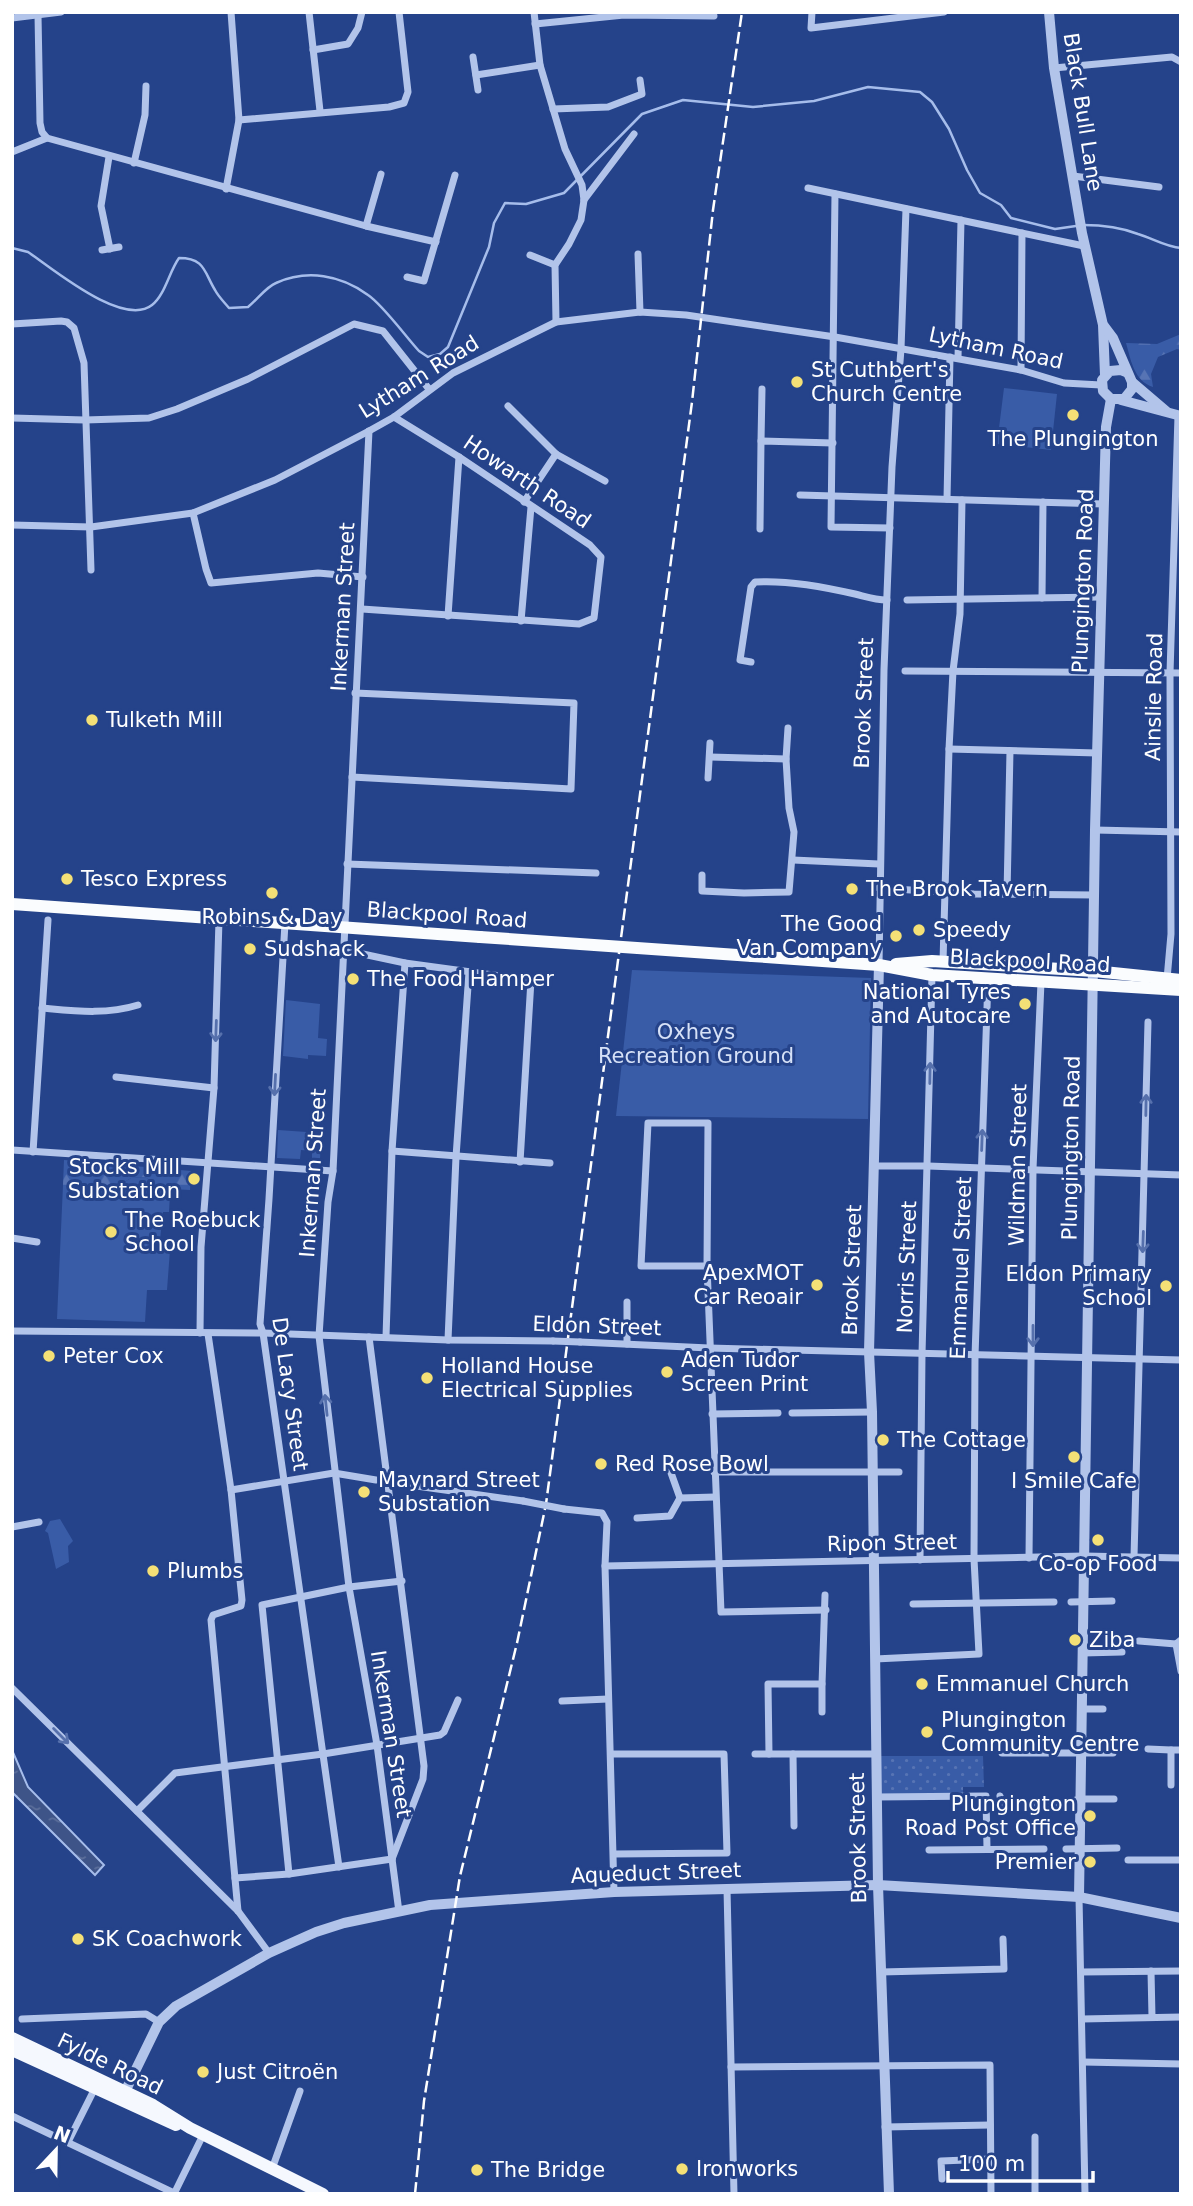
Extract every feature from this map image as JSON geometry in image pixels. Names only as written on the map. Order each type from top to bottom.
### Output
[{"type":"highway","name":"Blackpool Road","points":[[12,904],[879,965],[932,975],[988,979],[1041,982],[1093,977],[1181,980]]},
{"type":"highway","name":"Blackpool Road","points":[[879,965],[943,962],[1093,977],[1181,990]]},
{"type":"main road","name":"Fylde Road","points":[[12,2038],[123,2096]]},
{"type":"main road","name":"Fylde Road","points":[[12,2050],[95,2088],[162,2110],[190,2128],[272,2169],[300,2189],[323,2194]]},
{"type":"street","points":[[12,18],[61,12]]},
{"type":"street","points":[[226,189],[239,120],[230,12]]},
{"type":"street","points":[[309,12],[320,111]]},
{"type":"street","points":[[313,50],[348,44],[358,28],[362,12]]},
{"type":"street","points":[[239,120],[389,107],[404,103],[408,92],[399,12]]},
{"type":"street","points":[[534,12],[540,65],[575,172],[582,185],[584,200],[581,220],[555,265],[556,322]]},
{"type":"street","points":[[812,12],[811,28],[944,12]]},
{"type":"street","name":"Black Bull Lane","points":[[1049,12],[1054,68],[1084,246]]},
{"type":"street","points":[[38,15],[40,123],[47,138],[226,189],[436,242]]},
{"type":"street","points":[[535,24],[624,15],[714,16]]},
{"type":"street","points":[[473,57],[478,90]]},
{"type":"street","points":[[1054,68],[1172,57],[1181,62]]},
{"type":"street","points":[[476,75],[540,65]]},
{"type":"street","points":[[553,109],[608,107],[642,94],[640,80]]},
{"type":"street","points":[[134,163],[145,115],[146,86]]},
{"type":"street","points":[[584,200],[634,134]]},
{"type":"street","points":[[12,152],[47,138]]},
{"type":"street","points":[[109,157],[101,206],[106,249],[119,247]]},
{"type":"street","points":[[366,226],[381,174]]},
{"type":"street","points":[[407,277],[424,281],[455,175]]},
{"type":"street","points":[[1073,176],[1159,187]]},
{"type":"street","points":[[808,188],[1084,246],[1103,325],[1103,391],[1116,399],[1179,416]]},
{"type":"street","points":[[835,194],[831,527],[890,528]]},
{"type":"street","name":"Brook Street","points":[[889,2194],[878,1885],[869,1352],[887,600],[906,209]]},
{"type":"street","points":[[958,358],[961,220]]},
{"type":"street","points":[[1021,370],[1022,233]]},
{"type":"street","points":[[638,254],[640,312]]},
{"type":"street","points":[[530,255],[555,265]]},
{"type":"street","name":"Lytham Road","points":[[12,525],[91,527],[193,513],[275,480],[369,431],[394,417],[453,373],[556,322],[640,312],[686,315],[958,358],[1021,370],[1065,383],[1101,385]]},
{"type":"street","points":[[12,324],[61,321],[74,328],[84,363],[91,570]]},
{"type":"street","points":[[12,418],[149,418],[248,379],[354,324],[383,331],[429,389]]},
{"type":"street","points":[[1103,325],[1113,338],[1132,382],[1166,411]]},
{"type":"street","points":[[947,499],[950,357]]},
{"type":"street","points":[[1105,375],[1115,369],[1126,372]]},
{"type":"street","points":[[1116,399],[1129,394],[1132,382]]},
{"type":"street","points":[[760,529],[762,389]]},
{"type":"street","name":"Plungington Road","points":[[1079,1898],[1097,753],[1106,427],[1116,399]]},
{"type":"street","points":[[508,406],[556,454],[606,481]]},
{"type":"street","name":"Ainslie Road","points":[[1167,979],[1171,906],[1170,673],[1179,416]]},
{"type":"street","name":"Howarth Road","points":[[362,609],[579,624],[594,618],[601,557],[590,545],[394,417]]},
{"type":"street","name":"Inkerman Street","points":[[369,431],[333,1171],[328,1202],[319,1336],[349,1587],[377,1745],[399,1912]]},
{"type":"street","points":[[761,441],[833,443]]},
{"type":"street","points":[[521,621],[528,504],[556,454]]},
{"type":"street","points":[[448,615],[459,457]]},
{"type":"street","points":[[800,495],[1104,504]]},
{"type":"street","points":[[943,962],[949,749],[960,599],[962,500]]},
{"type":"street","points":[[1042,502],[1042,598]]},
{"type":"street","points":[[193,513],[211,583],[318,573],[363,578]]},
{"type":"street","points":[[751,662],[740,660],[751,587],[755,582],[801,585],[887,600]]},
{"type":"street","points":[[907,600],[1102,597]]},
{"type":"street","points":[[905,671],[1181,673]]},
{"type":"street","points":[[352,777],[571,789],[574,703],[355,694]]},
{"type":"street","points":[[691,891],[789,892],[794,832],[789,807],[786,759],[789,728]]},
{"type":"street","points":[[708,778],[710,743]]},
{"type":"street","points":[[949,749],[1097,753]]},
{"type":"street","points":[[1007,894],[1010,751]]},
{"type":"street","points":[[710,757],[786,759]]},
{"type":"street","points":[[1096,830],[1181,832]]},
{"type":"street","points":[[793,860],[879,864]]},
{"type":"street","points":[[347,864],[596,873]]},
{"type":"street","points":[[702,875],[702,891]]},
{"type":"street","points":[[879,888],[1095,895]]},
{"type":"street","points":[[1171,906],[1181,906]]},
{"type":"street","points":[[33,1152],[48,920]]},
{"type":"street","points":[[219,920],[214,1088],[201,1247],[204,1333],[231,1490],[242,1600],[241,1606],[213,1615],[211,1620],[238,1911]]},
{"type":"street","name":"De Lacy Street","points":[[285,923],[260,1324],[339,1867]]},
{"type":"street","points":[[344,950],[405,963],[531,980],[520,1162]]},
{"type":"street","points":[[386,1337],[392,1151],[405,963]]},
{"type":"street","points":[[448,1340],[456,1157],[469,972]]},
{"type":"street","name":"Norris Street","points":[[920,1560],[922,1354],[932,975]]},
{"type":"street","name":"Emmanuel Street","points":[[875,1660],[979,1654],[974,1559],[975,1356],[988,979]]},
{"type":"street","name":"Wildman Street","points":[[1029,1558],[1033,1169],[1041,982]]},
{"type":"street","points":[[42,1009],[98,1012],[120,1011],[138,1005]]},
{"type":"street","points":[[1134,1557],[1148,1024]]},
{"type":"street","points":[[116,1077],[214,1088]]},
{"type":"street","points":[[707,1266],[641,1266],[648,1123],[708,1123],[709,1348],[721,1612],[826,1610]]},
{"type":"street","points":[[12,1150],[333,1171]]},
{"type":"street","points":[[392,1151],[550,1163]]},
{"type":"street","points":[[875,1166],[981,1167],[1181,1175]]},
{"type":"street","points":[[12,1238],[37,1242]]},
{"type":"street","points":[[626,1344],[627,1301]]},
{"type":"street","name":"Eldon Street","points":[[12,1331],[553,1341],[709,1348],[1181,1360]]},
{"type":"street","points":[[235,1878],[289,1874],[392,1859],[423,1779],[421,1739],[402,1581],[369,1337]]},
{"type":"street","points":[[792,1413],[872,1412]]},
{"type":"street","points":[[712,1414],[778,1413]]},
{"type":"street","points":[[637,1518],[670,1516],[680,1499],[670,1470]]},
{"type":"street","points":[[714,1472],[899,1472]]},
{"type":"street","points":[[231,1490],[284,1479],[334,1473],[376,1479]]},
{"type":"street","points":[[388,1482],[602,1513],[607,1522],[605,1566],[614,1892]]},
{"type":"street","points":[[680,1499],[715,1497]]},
{"type":"street","points":[[12,1527],[39,1522]]},
{"type":"street","name":"Ripon Street","points":[[605,1566],[1084,1556],[1181,1558]]},
{"type":"street","points":[[289,1874],[262,1605],[349,1587],[402,1581]]},
{"type":"street","points":[[822,1712],[825,1595]]},
{"type":"street","points":[[1072,1602],[1112,1601]]},
{"type":"street","points":[[913,1604],[1054,1602]]},
{"type":"street","points":[[1139,1641],[1178,1642],[1181,1671]]},
{"type":"street","points":[[1083,1653],[1122,1652]]},
{"type":"street","points":[[769,1754],[768,1684],[822,1684]]},
{"type":"street","points":[[12,1688],[238,1911],[269,1953]]},
{"type":"street","points":[[562,1701],[608,1699]]},
{"type":"street","points":[[137,1811],[175,1773],[323,1754],[421,1739],[443,1732],[458,1700]]},
{"type":"street","points":[[1082,1709],[1103,1710]]},
{"type":"street","points":[[1147,1749],[1181,1750]]},
{"type":"street","points":[[1171,1750],[1171,1785]]},
{"type":"street","points":[[1002,1753],[1113,1753]]},
{"type":"street","points":[[611,1754],[724,1754],[727,1853],[614,1854]]},
{"type":"street","points":[[755,1754],[876,1755]]},
{"type":"street","points":[[793,1754],[794,1826]]},
{"type":"street","points":[[876,1797],[986,1796],[987,1849]]},
{"type":"street","points":[[999,1796],[1003,1807],[1050,1806],[1081,1799],[1114,1799]]},
{"type":"street","points":[[1066,1849],[1117,1848]]},
{"type":"street","points":[[929,1850],[1044,1849]]},
{"type":"street","points":[[1128,1860],[1181,1860]]},
{"type":"street","name":"Aqueduct Street","points":[[123,2096],[159,2022],[176,2006],[269,1953],[344,1923],[430,1905],[614,1892],[878,1885],[1079,1898],[1181,1918]]},
{"type":"street","points":[[727,1889],[734,2194]]},
{"type":"street","points":[[1079,1898],[1085,2194]]},
{"type":"street","points":[[881,1972],[1004,1969],[1003,1939]]},
{"type":"street","points":[[1151,1971],[1152,2017]]},
{"type":"street","points":[[1081,1972],[1181,1971]]},
{"type":"street","points":[[22,2019],[146,2014],[159,2022]]},
{"type":"street","points":[[1082,2019],[1181,2017]]},
{"type":"street","points":[[1083,2062],[1181,2064]]},
{"type":"street","points":[[731,2067],[990,2065],[991,2194]]},
{"type":"street","points":[[68,2142],[95,2088]]},
{"type":"street","points":[[272,2169],[300,2091]]},
{"type":"street","points":[[12,2116],[174,2194],[203,2134]]},
{"type":"street","points":[[885,2127],[990,2125]]},
{"type":"street","points":[[1035,2137],[1035,2194]]},
{"type":"street","points":[[942,2179],[941,2161],[991,2159]]},
{"type":"green space","points":[[1181,334],[1181,350],[1177,349],[1158,357],[1151,374],[1153,387],[1141,380],[1134,369],[1126,343],[1157,344]]},
{"type":"green space","points":[[1004,388],[1057,394],[1051,450],[997,444]]},
{"type":"green space","name":"Oxheys Recreation Ground","points":[[632,970],[871,978],[868,1119],[616,1116]]},
{"type":"green space","points":[[286,1000],[320,1004],[318,1038],[327,1039],[326,1056],[308,1055],[308,1059],[283,1056]]},
{"type":"green space","points":[[278,1130],[321,1133],[320,1160],[312,1160],[312,1151],[301,1150],[300,1159],[277,1158]]},
{"type":"green space","points":[[64,1160],[191,1171],[190,1190],[171,1189],[170,1194],[145,1177],[131,1178],[105,1194],[78,1192],[74,1185],[63,1185]]},
{"type":"green space","name":"The Roebuck School","points":[[145,1177],[170,1194],[169,1212],[163,1212],[159,1249],[170,1250],[167,1290],[147,1290],[145,1322],[57,1319],[63,1185],[74,1185],[78,1192],[105,1194],[131,1178]]},
{"type":"green space","points":[[60,1519],[73,1541],[68,1546],[69,1562],[56,1569],[48,1533],[45,1531],[50,1521]]},
{"type":"green space","points":[[878,1756],[983,1756],[984,1787],[963,1787],[963,1794],[878,1795]]},
{"type":"water","points":[[12,1750],[28,1787],[104,1865],[95,1875],[12,1792]]},
{"type":"waterway","points":[[12,248],[28,252],[88,293],[124,309],[139,310],[152,305],[179,258],[199,263],[229,308],[248,307],[269,287],[288,279],[312,275],[335,279],[358,288],[374,300],[419,351],[428,357],[440,354],[448,347],[489,247],[494,223],[505,203],[526,204],[564,193],[642,114],[683,100],[753,107],[814,101],[868,87],[920,92],[932,102],[949,129],[980,193],[1001,205],[1011,218],[1055,229],[1076,226]]},
{"type":"waterway","points":[[1083,225],[1124,230],[1181,248]]},
{"type":"railway","points":[[415,2194],[424,2101],[460,1876],[517,1643],[546,1504],[692,402],[713,210],[742,12]]},
{"type":"place","name":"St Cuthbert's Church Centre","points":[[797,382]]},
{"type":"place","name":"The Plungington","points":[[1073,415]]},
{"type":"place","name":"Tulketh Mill","points":[[92,720]]},
{"type":"place","name":"Tesco Express","points":[[67,879]]},
{"type":"place","name":"The Brook Tavern","points":[[852,889]]},
{"type":"place","name":"Robins & Day","points":[[272,893]]},
{"type":"place","name":"Speedy","points":[[919,930]]},
{"type":"place","name":"The Good Van Company","points":[[896,936]]},
{"type":"place","name":"Sudshack","points":[[250,949]]},
{"type":"place","name":"The Food Hamper","points":[[353,979]]},
{"type":"place","name":"National Tyres and Autocare","points":[[1025,1004]]},
{"type":"place","name":"Stocks Mill Substation","points":[[194,1179]]},
{"type":"place","name":"The Roebuck School","points":[[111,1232]]},
{"type":"place","name":"ApexMOT Car Reoair","points":[[817,1285]]},
{"type":"place","name":"Eldon Primary School","points":[[1166,1286]]},
{"type":"place","name":"Peter Cox","points":[[49,1356]]},
{"type":"place","name":"Aden Tudor Screen Print","points":[[667,1372]]},
{"type":"place","name":"Holland House Electrical Supplies","points":[[427,1378]]},
{"type":"place","name":"The Cottage","points":[[883,1440]]},
{"type":"place","name":"I Smile Cafe","points":[[1074,1457]]},
{"type":"place","name":"Red Rose Bowl","points":[[601,1464]]},
{"type":"place","name":"Maynard Street Substation","points":[[364,1492]]},
{"type":"place","name":"Co-op Food","points":[[1098,1540]]},
{"type":"place","name":"Plumbs","points":[[153,1571]]},
{"type":"place","name":"Ziba","points":[[1075,1640]]},
{"type":"place","name":"Emmanuel Church","points":[[922,1684]]},
{"type":"place","name":"Plungington Community Centre","points":[[927,1732]]},
{"type":"place","name":"Plungington Road Post Office","points":[[1090,1816]]},
{"type":"place","name":"Premier","points":[[1090,1862]]},
{"type":"place","name":"SK Coachwork","points":[[78,1939]]},
{"type":"place","name":"Just Citroën","points":[[203,2072]]},
{"type":"place","name":"Ironworks","points":[[682,2169]]},
{"type":"place","name":"The Bridge","points":[[477,2170]]}]
